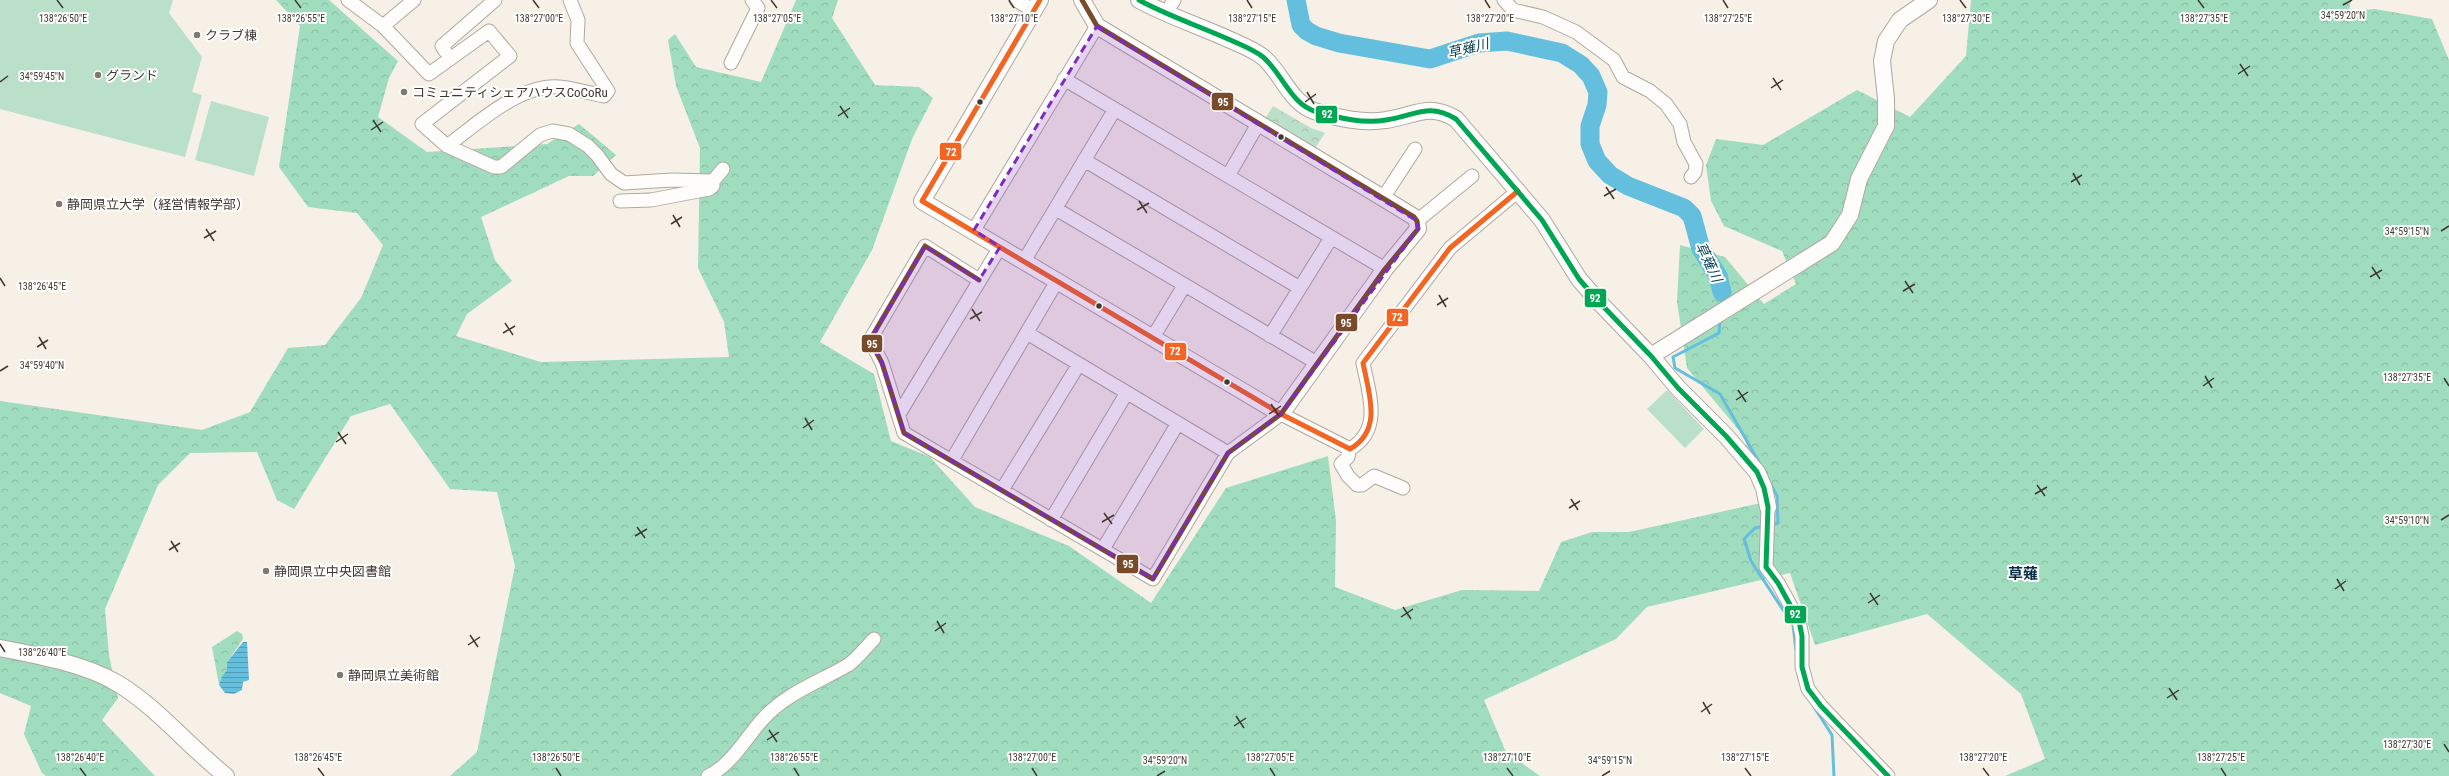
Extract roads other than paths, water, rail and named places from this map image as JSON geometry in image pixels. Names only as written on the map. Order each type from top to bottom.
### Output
[{"type":"street","points":[[348,0],[383,26],[429,74],[489,31],[510,56],[422,124],[447,146],[494,167],[501,167],[540,135],[552,131],[569,134],[588,146],[597,155],[611,174],[624,183],[672,180],[713,181]]},
{"type":"street","points":[[383,26],[414,0]]},
{"type":"street","points":[[445,51],[442,46],[495,0]]},
{"type":"street","points":[[447,146],[504,104],[533,90],[557,87],[604,96],[608,91],[577,43],[578,20],[570,0]]},
{"type":"street","points":[[731,63],[758,8],[752,0]]},
{"type":"street","points":[[1016,0],[1037,6],[922,201],[974,230],[1000,247],[1281,414],[1350,449]]},
{"type":"street","points":[[979,280],[924,246],[870,340],[882,363],[904,433],[1153,579],[1228,452],[1281,414],[1385,269],[1418,228],[1418,221],[1414,217],[1384,198],[1258,124],[1097,26],[1082,0]]},
{"type":"street","points":[[1139,0],[1171,6],[1262,56],[1295,98],[1302,105],[1316,111],[1353,120],[1386,120],[1430,109],[1446,113],[1460,124],[1542,220],[1580,279],[1651,356],[1678,388],[1726,436],[1757,472],[1764,488],[1768,508],[1766,567],[1786,595],[1799,622],[1804,681],[1821,706],[1888,776]]},
{"type":"street","points":[[1504,0],[1513,10],[1542,17],[1576,32],[1614,60],[1623,77],[1650,91],[1666,104],[1680,124],[1684,142],[1696,164],[1695,172],[1691,177]]},
{"type":"street","points":[[1651,356],[1832,243],[1850,215],[1859,179],[1886,126],[1886,98],[1882,62],[1886,41],[1900,20],[1929,0]]},
{"type":"street","points":[[974,230],[1097,26]]},
{"type":"street","points":[[1064,79],[1385,269]]},
{"type":"street","points":[[1024,261],[1115,109]]},
{"type":"street","points":[[1228,176],[1258,124]]},
{"type":"street","points":[[1384,198],[1415,149]]},
{"type":"street","points":[[1084,160],[1300,288]]},
{"type":"street","points":[[620,202],[652,200],[709,189],[713,186],[713,181],[722,170]]},
{"type":"street","points":[[1418,221],[1472,176]]},
{"type":"street","points":[[1403,488],[1374,476],[1362,485],[1358,485],[1348,476],[1341,464],[1348,457],[1350,449],[1361,443],[1370,424],[1372,409],[1363,363],[1450,248],[1518,191]]},
{"type":"street","points":[[1056,209],[1184,286],[1317,363]]},
{"type":"street","points":[[1270,336],[1331,238]]},
{"type":"street","points":[[899,414],[1000,247]]},
{"type":"street","points":[[952,460],[1057,281]]},
{"type":"street","points":[[1153,337],[1184,286]]},
{"type":"street","points":[[1027,332],[1126,394],[1228,452]]},
{"type":"street","points":[[1002,490],[1079,364]]},
{"type":"street","points":[[1052,520],[1126,394]]},
{"type":"street","points":[[1103,549],[1178,423]]},
{"type":"street","points":[[708,776],[742,746],[763,718],[785,699],[849,664],[874,640]]},
{"type":"street","points":[[0,648],[79,668],[116,682],[133,694],[226,776]]},
{"type":"water","points":[[243,642],[247,642],[249,680],[243,682],[242,690],[234,694],[225,693],[219,685],[222,676],[227,670],[227,662]]},
{"type":"waterway","name":"草薙川","points":[[1296,0],[1301,25],[1307,31],[1316,36],[1339,43],[1430,59],[1479,43],[1507,41],[1562,53],[1581,65],[1591,76],[1598,92],[1597,105],[1590,126],[1590,144],[1597,161],[1610,175],[1628,186],[1684,208],[1692,216],[1701,249],[1718,276],[1722,292]]},
{"type":"waterway","name":"草薙川","points":[[1721,305],[1722,292]]},
{"type":"waterway","name":"草薙川","points":[[1720,319],[1719,333],[1673,357],[1675,368],[1720,394],[1760,464]]},
{"type":"waterway","name":"草薙川","points":[[1770,483],[1777,496],[1778,523],[1771,525]]},
{"type":"waterway","name":"草薙川","points":[[1764,526],[1755,528],[1744,539],[1751,561],[1793,625],[1796,650]]},
{"type":"waterway","name":"草薙川","points":[[1814,707],[1832,735],[1834,776]]},
{"type":"place","name":"クラブ棟","points":[[197,35]]},
{"type":"place","name":"グランド","points":[[98,75]]},
{"type":"place","name":"コミュニティシェアハウスCoCoRu","points":[[404,92]]},
{"type":"place","name":"静岡県立大学（経営情報学部）","points":[[59,204]]},
{"type":"place","name":"静岡県立中央図書館","points":[[266,571]]},
{"type":"place","name":"静岡県立美術館","points":[[340,675]]},
{"type":"district","name":"草薙","points":[[2023,574]]}]
